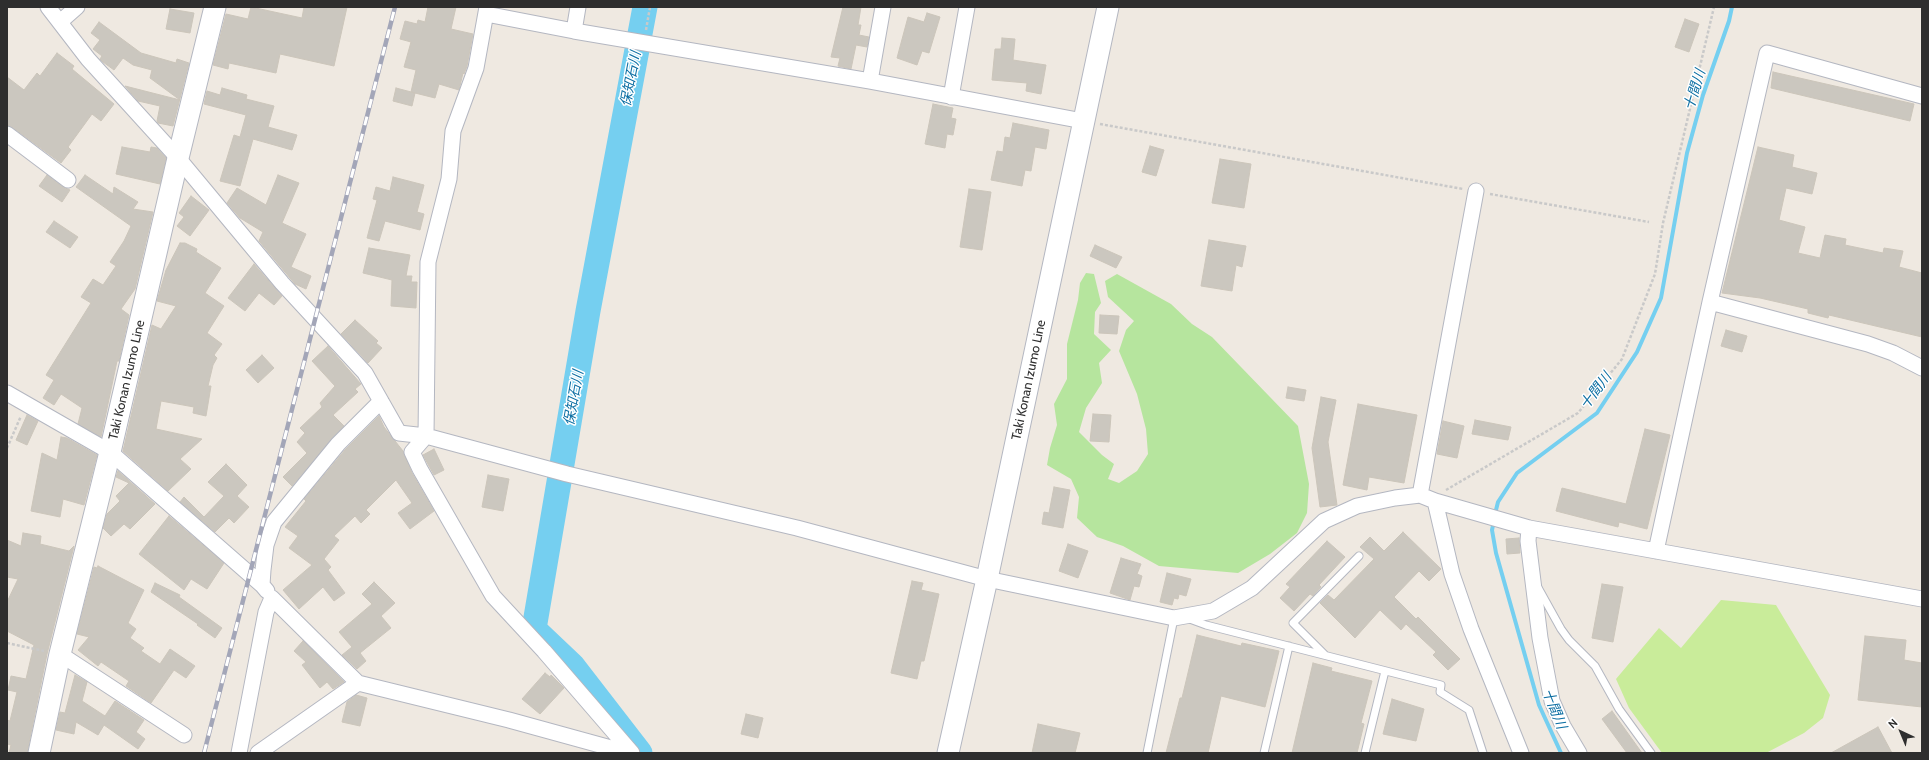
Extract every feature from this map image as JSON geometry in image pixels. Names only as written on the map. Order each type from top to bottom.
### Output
[{"type":"main road","name":"Taki Konan Izumo Line","points":[[39,753],[60,654],[110,452],[178,158],[215,7]]},
{"type":"main road","name":"Taki Konan Izumo Line","points":[[948,753],[987,578],[1082,120],[1108,7]]},
{"type":"street","points":[[48,7],[88,59],[178,158],[282,284],[365,373],[399,433],[426,436],[568,474],[797,528],[987,578],[1179,617],[1213,611],[1252,588],[1324,521],[1357,506],[1395,498],[1420,495],[1435,501],[1529,528],[1922,599]]},
{"type":"street","points":[[60,22],[77,7]]},
{"type":"street","points":[[574,31],[578,7]]},
{"type":"street","points":[[870,81],[883,7]]},
{"type":"street","points":[[951,97],[967,7]]},
{"type":"street","points":[[631,753],[544,651],[493,596],[420,469],[412,452],[426,436],[428,262],[449,179],[453,131],[476,68],[486,10],[574,31],[870,81],[1082,120]]},
{"type":"street","points":[[1656,551],[1710,302],[1768,53],[1922,96]]},
{"type":"street","points":[[7,134],[68,180]]},
{"type":"street","points":[[1420,495],[1476,191]]},
{"type":"street","points":[[1710,302],[1868,344],[1893,353],[1922,368]]},
{"type":"street","points":[[7,393],[110,452],[262,585],[272,598],[358,683],[509,720],[631,753]]},
{"type":"street","points":[[262,585],[266,545],[274,522],[338,444],[381,401]]},
{"type":"street","points":[[1435,501],[1452,574],[1471,629],[1521,753]]},
{"type":"street","points":[[1529,528],[1528,541],[1541,645],[1552,701],[1563,726],[1579,753]]},
{"type":"street","points":[[239,753],[266,612],[272,598]]},
{"type":"street","points":[[60,654],[184,735]]},
{"type":"street","points":[[258,753],[358,683]]},
{"type":"lane","points":[[1325,656],[1293,623],[1359,556]]},
{"type":"lane","points":[[1534,581],[1542,592],[1561,629],[1569,640],[1595,666],[1618,709],[1651,753]]},
{"type":"lane","points":[[1147,753],[1179,617],[1206,626],[1440,685],[1440,692],[1469,710],[1482,753]]},
{"type":"lane","points":[[1264,753],[1289,646]]},
{"type":"lane","points":[[1365,753],[1385,671]]},
{"type":"path","points":[[644,42],[650,7]]},
{"type":"path","points":[[1435,501],[1443,492],[1458,482],[1578,414],[1622,358],[1655,274],[1663,223],[1714,7]]},
{"type":"path","points":[[1082,120],[1649,222]]},
{"type":"path","points":[[7,448],[26,404]]},
{"type":"path","points":[[7,643],[60,654]]},
{"type":"green space","points":[[1086,273],[1094,274],[1101,303],[1095,312],[1094,334],[1111,350],[1099,363],[1102,383],[1086,408],[1079,432],[1102,455],[1114,464],[1108,479],[1119,483],[1137,471],[1148,454],[1146,429],[1137,394],[1119,351],[1126,330],[1134,321],[1108,297],[1105,281],[1117,274],[1171,304],[1192,324],[1212,337],[1298,426],[1309,484],[1307,513],[1297,533],[1270,554],[1238,573],[1159,566],[1123,546],[1097,537],[1077,518],[1079,497],[1071,479],[1047,465],[1050,448],[1057,425],[1054,404],[1067,379],[1067,344],[1078,300],[1080,283]]},
{"type":"green space","points":[[1721,600],[1776,605],[1830,695],[1823,718],[1804,733],[1766,753],[1662,753],[1629,708],[1616,679],[1659,628],[1681,648]]},
{"type":"building","points":[[251,7],[302,18],[304,7],[347,7],[334,66],[280,54],[276,73],[229,63],[228,69],[213,65],[226,14],[248,19]]},
{"type":"building","points":[[428,7],[456,7],[451,29],[473,34],[467,66],[464,74],[463,73],[459,90],[439,84],[435,98],[411,92],[416,70],[404,67],[411,42],[400,39],[405,21],[417,24],[418,20],[425,22]]},
{"type":"building","points":[[843,7],[861,7],[858,25],[861,25],[859,35],[869,37],[867,47],[856,45],[851,69],[838,66],[840,58],[831,57]]},
{"type":"building","points":[[170,9],[194,13],[190,33],[166,29]]},
{"type":"building","points":[[927,13],[940,17],[929,53],[922,51],[917,65],[897,58],[908,17],[924,22]]},
{"type":"building","points":[[1685,19],[1699,24],[1689,52],[1675,47]]},
{"type":"building","points":[[99,22],[141,53],[176,63],[177,59],[189,63],[180,100],[150,78],[152,70],[133,65],[123,58],[114,70],[103,62],[100,59],[102,56],[93,49],[100,40],[91,33]]},
{"type":"building","points":[[1002,38],[1015,39],[1013,60],[1046,65],[1041,94],[1026,91],[1027,83],[992,80],[995,49],[1001,49]]},
{"type":"building","points":[[57,53],[74,66],[72,69],[114,104],[101,121],[92,114],[68,147],[71,150],[61,163],[12,127],[7,125],[7,77],[24,90],[37,73],[40,76]]},
{"type":"building","points":[[1773,72],[1914,104],[1910,121],[1771,88]]},
{"type":"building","points":[[125,86],[180,100],[173,126],[158,123],[157,121],[160,106],[138,101]]},
{"type":"building","points":[[222,88],[247,95],[246,99],[274,106],[268,127],[297,135],[292,150],[253,139],[240,186],[220,181],[234,135],[240,137],[246,115],[204,104],[207,91],[220,95]]},
{"type":"building","points":[[396,88],[415,93],[412,106],[393,101]]},
{"type":"building","points":[[933,104],[953,108],[951,118],[956,119],[953,135],[947,134],[945,148],[925,144]]},
{"type":"building","points":[[1013,123],[1049,130],[1046,149],[1035,147],[1031,171],[1025,170],[1022,186],[991,180],[997,151],[1003,152],[1005,137],[1010,138]]},
{"type":"building","points":[[1150,146],[1164,150],[1156,176],[1142,172]]},
{"type":"building","points":[[122,147],[150,152],[151,147],[157,148],[166,158],[160,184],[116,174]]},
{"type":"building","points":[[1758,147],[1794,155],[1792,167],[1817,173],[1812,194],[1786,188],[1779,220],[1805,227],[1798,253],[1820,258],[1825,235],[1846,239],[1845,245],[1883,253],[1884,248],[1903,251],[1899,267],[1922,273],[1922,337],[1829,315],[1828,318],[1808,313],[1808,309],[1760,298],[1722,293]]},
{"type":"building","points":[[1220,159],[1251,164],[1244,208],[1212,203]]},
{"type":"building","points":[[47,175],[63,187],[70,190],[62,202],[39,186]]},
{"type":"building","points":[[85,175],[113,194],[114,187],[138,202],[133,209],[153,212],[135,289],[121,309],[129,315],[119,361],[117,361],[101,437],[78,424],[82,408],[61,394],[54,405],[43,398],[54,380],[46,375],[91,303],[81,297],[93,279],[103,285],[116,266],[110,262],[124,241],[131,226],[76,187]]},
{"type":"building","points":[[278,175],[299,183],[282,223],[306,234],[291,267],[311,276],[306,289],[295,284],[259,241],[263,232],[240,218],[227,203],[237,188],[266,205]]},
{"type":"building","points":[[393,177],[424,185],[417,212],[424,214],[420,230],[385,221],[379,241],[367,238],[377,200],[373,199],[376,187],[390,191]]},
{"type":"building","points":[[969,189],[991,192],[982,250],[960,247]]},
{"type":"building","points":[[191,196],[209,210],[190,236],[177,226],[184,217],[179,213]]},
{"type":"building","points":[[54,221],[78,237],[70,248],[46,232]]},
{"type":"building","points":[[1209,240],[1246,246],[1242,267],[1236,265],[1232,291],[1201,286]]},
{"type":"building","points":[[180,243],[185,243],[197,249],[196,252],[221,268],[205,293],[224,306],[207,333],[222,344],[214,355],[217,358],[213,365],[208,386],[211,386],[206,416],[193,413],[194,407],[161,401],[156,429],[202,439],[180,459],[191,469],[168,491],[123,451],[152,325],[161,329],[176,306],[157,301],[166,270]]},
{"type":"building","points":[[1095,245],[1122,257],[1116,268],[1090,256]]},
{"type":"building","points":[[369,248],[410,255],[406,276],[412,276],[411,282],[417,282],[416,308],[391,306],[392,280],[363,273]]},
{"type":"building","points":[[254,264],[282,296],[274,305],[259,293],[245,311],[228,298]]},
{"type":"building","points":[[1100,315],[1119,316],[1117,334],[1099,333]]},
{"type":"building","points":[[355,320],[378,341],[376,343],[382,348],[368,363],[341,334]]},
{"type":"building","points":[[1726,330],[1747,336],[1742,352],[1721,346]]},
{"type":"building","points":[[328,346],[361,384],[355,389],[358,392],[333,415],[344,426],[292,486],[283,477],[307,453],[297,442],[305,433],[300,428],[322,407],[320,403],[335,386],[312,361]]},
{"type":"building","points":[[262,355],[274,368],[258,383],[246,370]]},
{"type":"building","points":[[1288,387],[1306,390],[1304,401],[1286,398]]},
{"type":"building","points":[[1321,397],[1336,400],[1328,442],[1337,505],[1320,507],[1312,448]]},
{"type":"building","points":[[1358,404],[1417,415],[1404,483],[1369,477],[1367,490],[1343,485]]},
{"type":"building","points":[[1093,414],[1111,415],[1109,442],[1090,441]]},
{"type":"building","points":[[27,415],[38,421],[27,445],[16,440]]},
{"type":"building","points":[[379,416],[384,427],[403,451],[412,473],[434,511],[410,529],[398,513],[412,503],[396,480],[366,510],[370,514],[361,523],[355,516],[334,536],[339,540],[324,559],[331,567],[328,570],[345,593],[334,601],[323,587],[299,609],[283,590],[312,565],[289,548],[298,536],[285,527],[306,501],[304,499],[345,450]]},
{"type":"building","points":[[1475,420],[1511,427],[1508,440],[1472,434]]},
{"type":"building","points":[[1443,421],[1464,426],[1457,458],[1437,454]]},
{"type":"building","points":[[1645,429],[1670,435],[1647,529],[1619,522],[1618,527],[1556,511],[1562,488],[1626,504]]},
{"type":"building","points":[[61,437],[67,438],[97,455],[84,505],[63,499],[60,517],[31,511],[42,453],[57,460]]},
{"type":"building","points":[[434,449],[444,470],[434,475],[423,455]]},
{"type":"building","points":[[226,464],[247,485],[237,496],[249,507],[234,523],[229,518],[215,532],[180,502],[184,497],[204,517],[224,496],[208,482]]},
{"type":"building","points":[[118,471],[155,504],[130,529],[124,524],[111,536],[103,528],[107,514],[120,501],[116,496],[129,483],[116,477]]},
{"type":"building","points":[[488,475],[509,479],[503,511],[482,507]]},
{"type":"building","points":[[1054,487],[1070,490],[1063,528],[1042,524],[1044,512],[1049,513]]},
{"type":"building","points":[[169,516],[224,563],[207,589],[191,579],[184,590],[139,554]]},
{"type":"building","points":[[1403,532],[1441,569],[1429,581],[1419,571],[1394,597],[1416,619],[1418,617],[1460,659],[1448,670],[1433,655],[1436,652],[1406,624],[1401,630],[1380,610],[1355,638],[1320,603],[1328,595],[1334,600],[1374,559],[1360,547],[1370,537],[1384,551]]},
{"type":"building","points":[[23,533],[41,536],[40,544],[69,551],[74,546],[47,654],[27,753],[9,753],[11,745],[7,744],[7,720],[10,721],[17,692],[8,690],[11,676],[26,679],[34,645],[7,631],[7,602],[18,579],[7,577],[7,540],[21,546]]},
{"type":"building","points":[[1519,538],[1520,553],[1507,554],[1506,539]]},
{"type":"building","points":[[1327,541],[1345,557],[1319,585],[1321,587],[1313,596],[1310,594],[1294,611],[1280,598],[1290,587],[1286,584]]},
{"type":"building","points":[[1068,544],[1088,551],[1078,578],[1059,571]]},
{"type":"building","points":[[1121,558],[1141,564],[1137,574],[1142,576],[1139,587],[1134,586],[1130,600],[1110,593]]},
{"type":"building","points":[[98,566],[144,590],[128,623],[136,629],[130,638],[144,648],[141,651],[160,664],[170,649],[195,666],[186,678],[174,670],[151,703],[126,686],[129,681],[101,662],[98,666],[78,650],[89,637],[77,634],[94,567],[97,568]]},
{"type":"building","points":[[1167,573],[1191,579],[1186,596],[1179,594],[1178,599],[1174,598],[1172,605],[1160,602]]},
{"type":"building","points":[[912,581],[923,583],[921,590],[939,594],[924,661],[921,661],[917,679],[891,673]]},
{"type":"building","points":[[374,582],[395,603],[381,616],[391,628],[360,653],[366,661],[357,669],[342,655],[352,647],[339,632],[372,604],[362,594]]},
{"type":"building","points":[[155,583],[180,595],[179,597],[222,628],[215,638],[197,625],[198,624],[151,592]]},
{"type":"building","points":[[1602,584],[1623,587],[1613,642],[1592,638]]},
{"type":"building","points":[[1197,635],[1241,646],[1242,643],[1279,651],[1265,707],[1221,696],[1208,753],[1166,753],[1180,698],[1182,698]]},
{"type":"building","points":[[1865,636],[1906,640],[1904,660],[1922,663],[1922,707],[1858,700]]},
{"type":"building","points":[[303,641],[344,682],[333,689],[327,682],[320,688],[302,665],[306,662],[294,651]]},
{"type":"building","points":[[1313,663],[1332,668],[1331,671],[1372,681],[1361,723],[1364,724],[1357,753],[1292,753]]},
{"type":"building","points":[[545,673],[550,677],[551,675],[564,688],[540,714],[522,699]]},
{"type":"building","points":[[75,675],[87,682],[82,701],[105,716],[115,701],[144,720],[136,732],[145,739],[138,749],[104,725],[98,735],[76,722],[74,734],[56,730],[60,712],[65,713]]},
{"type":"building","points":[[356,695],[367,698],[360,726],[342,722],[347,702]]},
{"type":"building","points":[[1392,699],[1424,709],[1416,741],[1383,734]]},
{"type":"building","points":[[1612,711],[1642,753],[1627,753],[1602,719]]},
{"type":"building","points":[[746,714],[763,718],[758,738],[741,734]]},
{"type":"building","points":[[1038,724],[1080,733],[1075,753],[1032,753]]},
{"type":"building","points":[[1878,727],[1892,753],[1831,753]]},
{"type":"waterway","name":"保知石川","points":[[640,753],[572,665],[534,629],[588,311],[645,7]]},
{"type":"waterway","name":"十間川","points":[[1495,514],[1498,502],[1517,473],[1597,413],[1637,352],[1661,298],[1687,153],[1703,95],[1729,21],[1732,7]]},
{"type":"waterway","name":"十間川","points":[[1494,521],[1492,530],[1496,553],[1539,705],[1561,753]]},
{"type":"railway","points":[[204,753],[395,7]]}]
